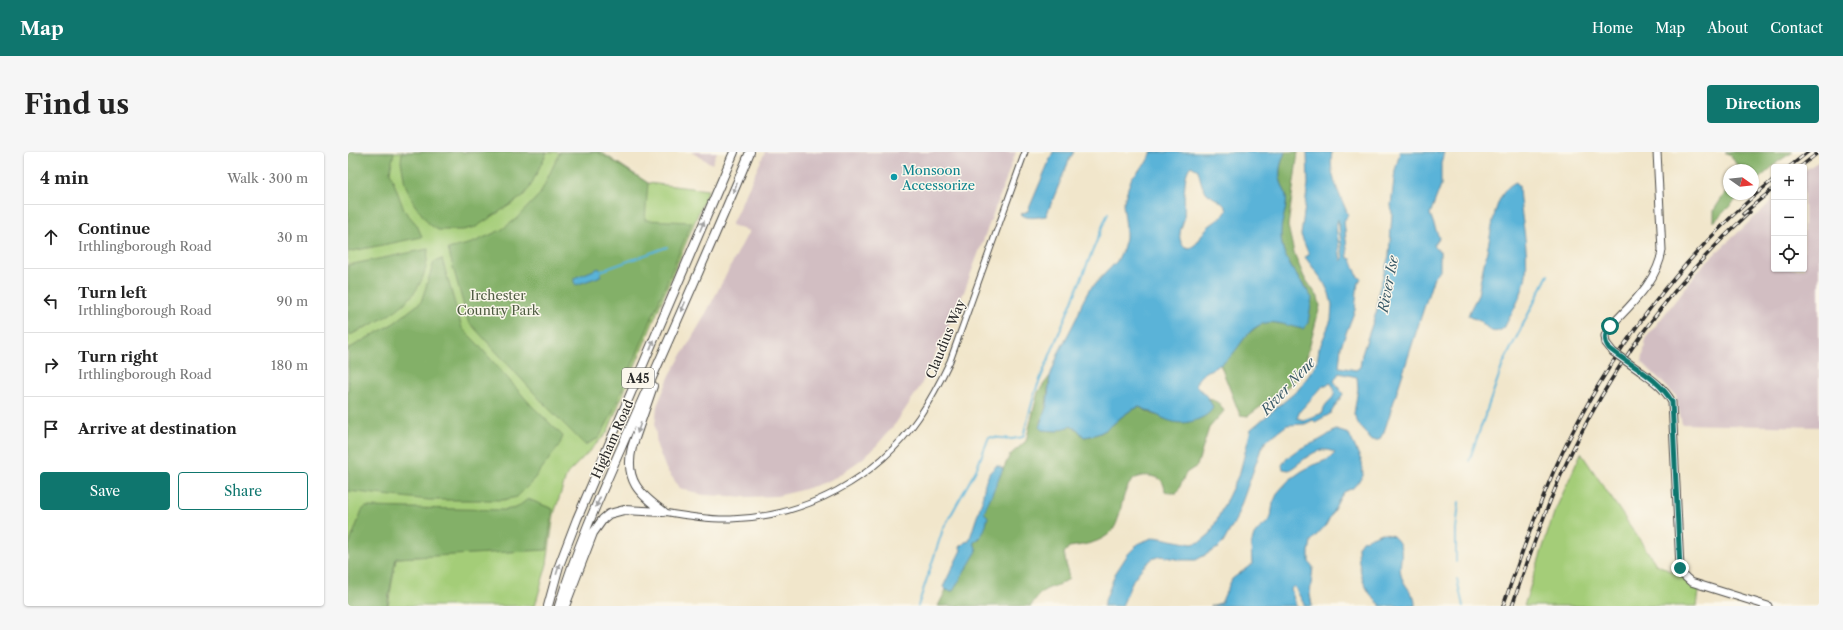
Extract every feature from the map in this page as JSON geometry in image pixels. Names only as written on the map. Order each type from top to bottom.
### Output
[{"type":"highway","name":"Higham Road","points":[[548,606],[559,566],[577,519],[734,152]]},
{"type":"highway","name":"Higham Road","points":[[559,606],[589,522],[720,225],[750,152]]},
{"type":"highway","points":[[664,351],[629,457],[631,475],[636,488],[646,499],[664,512]]},
{"type":"highway","points":[[565,606],[593,533],[602,520],[613,513],[624,510],[664,512]]},
{"type":"main road","points":[[1657,154],[1662,250],[1661,258],[1653,277],[1608,329],[1605,336],[1606,343],[1613,352],[1658,384],[1672,402],[1680,568],[1682,575],[1691,582],[1768,606]]},
{"type":"street","name":"Claudius Way","points":[[664,512],[691,517],[730,519],[771,515],[811,504],[869,471],[897,445],[919,418],[937,388],[950,361],[1025,152]]},
{"type":"shaded area","points":[[691,152],[717,152],[712,164]]},
{"type":"shaded area","points":[[765,152],[1016,152],[964,292],[920,387],[896,423],[877,445],[862,459],[836,477],[818,485],[794,492],[777,496],[748,497],[703,495],[680,488],[666,469],[657,446],[655,425],[657,406],[670,375],[704,317],[749,231],[731,225]]},
{"type":"shaded area","points":[[1819,161],[1819,427],[1682,424],[1676,396],[1642,362],[1646,338],[1704,264],[1771,202],[1771,272],[1807,272],[1807,169]]},
{"type":"green space","name":"Irchester Country Park","points":[[348,152],[601,152],[648,183],[708,190],[607,433],[567,474],[554,514],[547,564],[535,606],[388,606],[396,558],[431,556],[394,557],[348,606]]},
{"type":"green space","points":[[348,152],[394,152],[390,172],[404,210],[417,225],[422,237],[348,252]]},
{"type":"green space","points":[[402,152],[547,152],[529,189],[522,197],[476,227],[463,230],[438,230],[429,224],[414,204],[405,184],[401,161]]},
{"type":"green space","points":[[560,152],[598,152],[648,183],[645,220],[692,222],[611,416],[599,438],[585,445],[547,407],[468,321],[448,249],[472,243],[501,230],[515,220],[540,194]]},
{"type":"green space","points":[[1285,152],[1298,152],[1288,226],[1294,253],[1304,277],[1318,297],[1320,306],[1304,368],[1291,384],[1248,416],[1240,415],[1220,364],[1254,329],[1262,324],[1271,322],[1280,324],[1308,290],[1286,258],[1281,240],[1286,194],[1281,183],[1280,174]]},
{"type":"green space","points":[[1725,152],[1793,152],[1776,164],[1771,164],[1771,168],[1759,179],[1759,164],[1736,164],[1731,156]]},
{"type":"green space","points":[[1723,196],[1723,200],[1736,200],[1714,222],[1714,210]]},
{"type":"green space","points":[[428,249],[426,267],[421,282],[413,294],[391,313],[348,336],[348,265]]},
{"type":"green space","points":[[442,259],[462,328],[531,405],[563,436],[559,446],[530,484],[517,497],[503,500],[429,500],[348,491],[348,349],[394,323],[421,302],[434,262]]},
{"type":"green space","points":[[1050,376],[1045,413],[1040,421],[1042,430],[1057,431],[1070,426],[1077,429],[1084,437],[1094,435],[1108,429],[1124,415],[1139,407],[1155,415],[1205,416],[1213,407],[1208,398],[1219,403],[1224,411],[1209,428],[1197,466],[1186,473],[1177,493],[1165,491],[1162,482],[1155,477],[1143,476],[1134,479],[1128,485],[1124,494],[1116,524],[1112,531],[1098,541],[1069,547],[1064,553],[1069,579],[1044,591],[1031,606],[938,606],[946,590],[953,591],[975,546],[974,542],[980,538],[984,512],[990,496],[1010,455],[1026,441],[1038,392]]},
{"type":"green space","points":[[1581,453],[1656,564],[1700,585],[1697,606],[1524,606],[1554,513]]},
{"type":"green space","points":[[528,499],[553,509],[547,550],[396,558],[387,606],[348,606],[348,548],[362,510],[366,507],[504,510],[516,508]]},
{"type":"water","points":[[1053,152],[1074,152],[1070,158],[1046,216],[1033,218],[1023,216],[1021,214],[1028,211]]},
{"type":"water","points":[[1152,152],[1285,152],[1280,174],[1281,182],[1286,194],[1285,210],[1281,228],[1282,242],[1291,267],[1312,298],[1308,323],[1303,329],[1280,323],[1266,323],[1259,325],[1249,333],[1228,359],[1200,376],[1196,385],[1208,398],[1213,407],[1209,413],[1199,419],[1190,422],[1174,422],[1139,407],[1124,415],[1108,429],[1094,435],[1084,437],[1077,429],[1070,426],[1057,431],[1042,430],[1039,427],[1047,405],[1050,376],[1059,352],[1089,290],[1117,261],[1123,249],[1126,238],[1126,227],[1123,204],[1132,177],[1146,163]],"holes":[[[1191,166],[1198,170],[1205,191],[1223,204],[1227,210],[1223,216],[1206,229],[1195,245],[1189,248],[1183,246],[1180,240],[1180,230],[1184,219],[1184,190],[1188,170]]]},
{"type":"water","name":"River Ise","points":[[1307,152],[1332,152],[1331,160],[1333,177],[1348,215],[1344,221],[1348,258],[1351,259],[1358,277],[1361,278],[1358,282],[1355,310],[1341,346],[1339,367],[1356,370],[1360,367],[1362,354],[1377,310],[1379,290],[1389,256],[1392,214],[1391,205],[1395,171],[1400,152],[1444,152],[1441,163],[1441,185],[1430,214],[1439,238],[1434,245],[1436,249],[1440,251],[1440,270],[1434,277],[1384,432],[1379,440],[1371,440],[1358,423],[1354,414],[1358,388],[1357,377],[1339,373],[1334,381],[1343,394],[1330,414],[1315,422],[1313,420],[1305,424],[1287,425],[1266,441],[1261,449],[1236,519],[1223,543],[1218,548],[1196,560],[1181,560],[1160,556],[1152,559],[1142,568],[1133,580],[1122,606],[1103,606],[1115,574],[1128,554],[1139,543],[1155,537],[1192,544],[1200,542],[1210,534],[1240,472],[1251,429],[1298,390],[1317,362],[1319,349],[1331,320],[1332,305],[1329,293],[1323,281],[1305,257],[1309,255],[1301,235],[1308,184]],"holes":[[[1338,219],[1343,259],[1341,261],[1336,226]],[[1331,383],[1334,393],[1324,408],[1323,413],[1303,420],[1297,418],[1300,411],[1323,386]]]},
{"type":"water","points":[[1516,182],[1519,186],[1525,241],[1527,264],[1526,275],[1520,296],[1504,328],[1496,332],[1490,330],[1478,320],[1468,316],[1478,295],[1497,206],[1504,192]]},
{"type":"water","points":[[599,268],[601,271],[601,276],[576,285],[574,282],[574,278]]},
{"type":"water","points":[[1336,430],[1349,434],[1362,462],[1363,476],[1353,488],[1344,492],[1326,525],[1311,541],[1309,562],[1313,567],[1310,594],[1312,606],[1305,606],[1294,586],[1291,589],[1296,606],[1210,606],[1221,603],[1232,579],[1252,564],[1251,545],[1254,535],[1268,522],[1271,517],[1273,503],[1278,492],[1289,480],[1302,471],[1329,459],[1335,453],[1329,450],[1316,452],[1289,470],[1283,469],[1282,465],[1296,451]]},
{"type":"water","points":[[996,466],[1003,469],[984,512],[988,517],[984,531],[974,542],[977,551],[953,591],[946,590],[943,587],[961,550],[960,547],[965,542],[969,541],[982,501],[985,483],[990,472]]},
{"type":"water","points":[[1382,533],[1393,536],[1398,541],[1401,551],[1400,567],[1402,578],[1414,598],[1415,606],[1380,606],[1380,604],[1369,593],[1360,571],[1358,547],[1362,541]]},
{"type":"waterway","points":[[918,606],[943,529],[976,470],[989,437],[1012,439],[1023,437],[1035,392],[1108,213]]},
{"type":"waterway","points":[[601,271],[667,247]]},
{"type":"waterway","points":[[1469,461],[1503,364],[1548,275]]},
{"type":"waterway","points":[[1456,562],[1456,530],[1459,502]]},
{"type":"waterway","points":[[1457,579],[1463,606]]},
{"type":"railway","points":[[1793,164],[1808,152]]},
{"type":"railway","points":[[1804,164],[1819,152]]},
{"type":"railway","points":[[1503,606],[1549,481],[1577,424],[1599,385],[1649,310],[1678,274],[1708,240],[1740,208],[1771,182]]},
{"type":"railway","points":[[1743,214],[1771,191]]},
{"type":"railway","points":[[1512,606],[1536,536],[1564,468],[1581,432],[1601,397],[1644,331],[1668,299],[1721,239],[1750,212]]},
{"type":"place","name":"Monsoon Accessorize","points":[[894,177]]},
{"type":"route","points":[[1610,326],[1605,336],[1606,343],[1609,348],[1658,384],[1672,402],[1680,568]]},
{"type":"water label","name":"River Nene","points":[[1288,386]]}]
